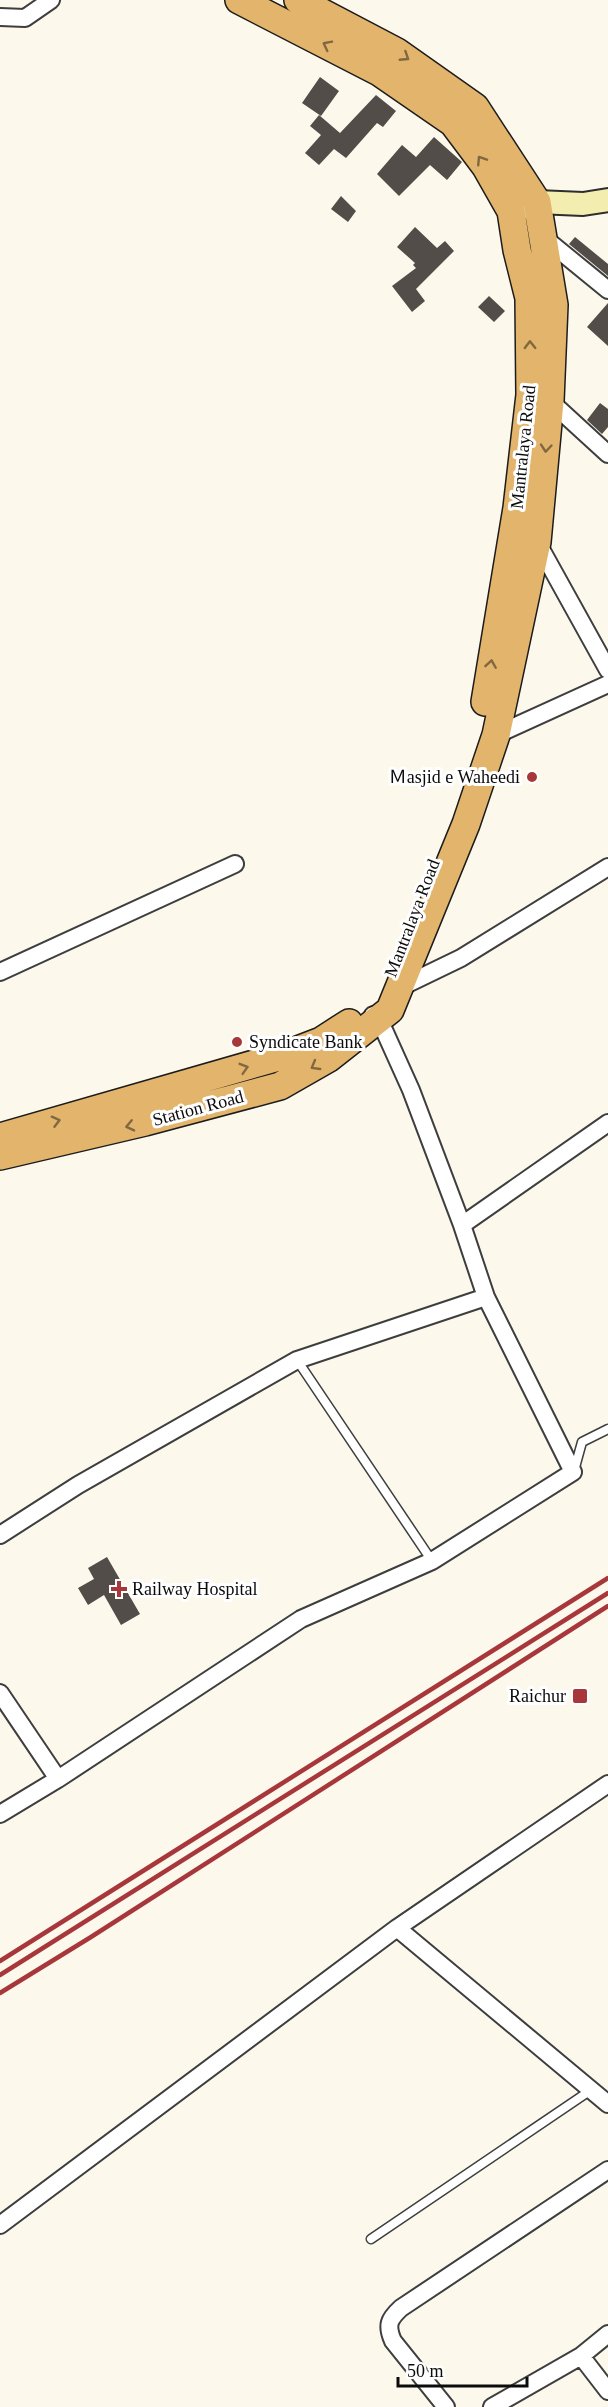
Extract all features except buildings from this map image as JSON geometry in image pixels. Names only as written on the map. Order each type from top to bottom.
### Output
[{"type":"highway","name":"Mantralaya Road","points":[[238,0],[380,72],[453,123],[486,167],[511,211],[529,298],[530,395],[517,508],[481,727],[449,824],[373,1015]]},
{"type":"highway","name":"Mantralaya Road","points":[[309,2],[397,52],[475,107],[537,202],[554,305],[550,402],[537,542],[496,735],[466,824],[401,987],[390,1010],[373,1015]]},
{"type":"highway","name":"Station Road","points":[[0,1137],[282,1056],[321,1041],[373,1015]]},
{"type":"highway","name":"Station Road","points":[[0,1156],[145,1122],[280,1086],[329,1058],[373,1015]]},
{"type":"main road","points":[[511,211],[537,202],[583,204],[608,200]]},
{"type":"street","points":[[0,17],[25,18],[51,0]]},
{"type":"street","points":[[543,237],[608,290]]},
{"type":"street","points":[[550,402],[608,454]]},
{"type":"street","points":[[537,542],[608,670]]},
{"type":"street","points":[[496,735],[608,684]]},
{"type":"street","points":[[0,972],[234,864]]},
{"type":"street","points":[[401,987],[461,958],[608,867]]},
{"type":"street","points":[[0,1814],[58,1779],[301,1619],[432,1561],[573,1472],[486,1297],[462,1225],[411,1090],[373,1015]]},
{"type":"street","points":[[462,1225],[608,1123]]},
{"type":"street","points":[[0,1535],[78,1485],[297,1360],[486,1297]]},
{"type":"street","points":[[0,1693],[58,1779]]},
{"type":"street","points":[[0,2225],[397,1928],[606,1790]]},
{"type":"street","points":[[397,1928],[608,2104]]},
{"type":"street","points":[[446,2407],[393,2341],[388,2331],[388,2322],[392,2316],[401,2307],[608,2170]]},
{"type":"street","points":[[495,2406],[581,2356],[608,2334]]},
{"type":"street","points":[[581,2356],[608,2391]]},
{"type":"lane","points":[[297,1360],[432,1561]]},
{"type":"lane","points":[[573,1472],[582,1442],[608,1429]]},
{"type":"lane","points":[[371,2239],[591,2090]]},
{"type":"railway","points":[[0,1961],[608,1578]]},
{"type":"railway","points":[[0,1975],[608,1593]]},
{"type":"railway","points":[[0,1993],[608,1606]]},
{"type":"place","name":"Ｍasjid e Waheedi","points":[[532,777]]},
{"type":"place","name":"Syndicate Bank","points":[[237,1042]]},
{"type":"place","name":"Railway Hospital","points":[[119,1589]]},
{"type":"place","name":"Raichur","points":[[580,1696]]}]
